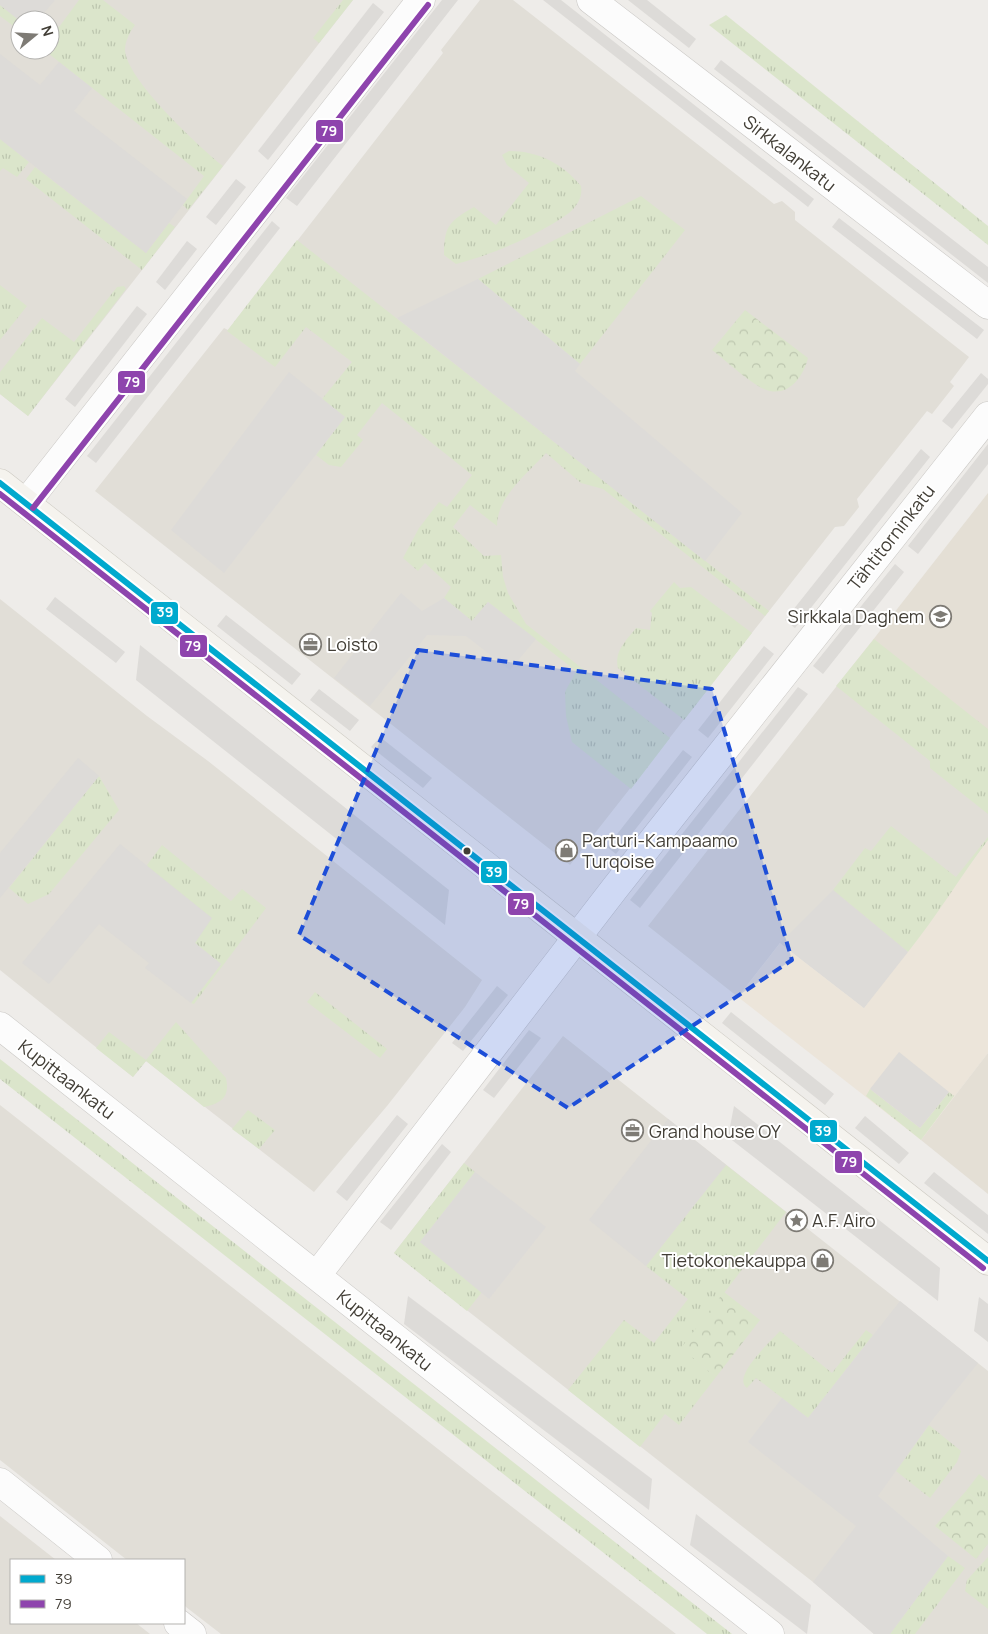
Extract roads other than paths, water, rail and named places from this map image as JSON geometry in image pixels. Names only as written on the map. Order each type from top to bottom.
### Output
[{"type":"main road","points":[[0,483],[988,1261]]},
{"type":"street","points":[[26,503],[421,0]]},
{"type":"street","name":"Sirkkalankatu","points":[[591,0],[988,305]]},
{"type":"street","name":"Tähtitorninkatu","points":[[317,1275],[578,937],[988,416]]},
{"type":"street","name":"Kupittaankatu","points":[[0,1026],[770,1634]]},
{"type":"street","points":[[0,1482],[97,1559]]},
{"type":"street","points":[[179,1624],[192,1634]]},
{"type":"place","name":"Sirkkala Daghem","points":[[940,616]]},
{"type":"place","name":"Loisto","points":[[311,644]]},
{"type":"place","name":"Parturi-Kampaamo Turqoise","points":[[566,850]]},
{"type":"place","name":"Grand house OY","points":[[633,1131]]},
{"type":"place","name":"A.F. Airo","points":[[796,1220]]},
{"type":"place","name":"Tietokonekauppa","points":[[822,1260]]}]
